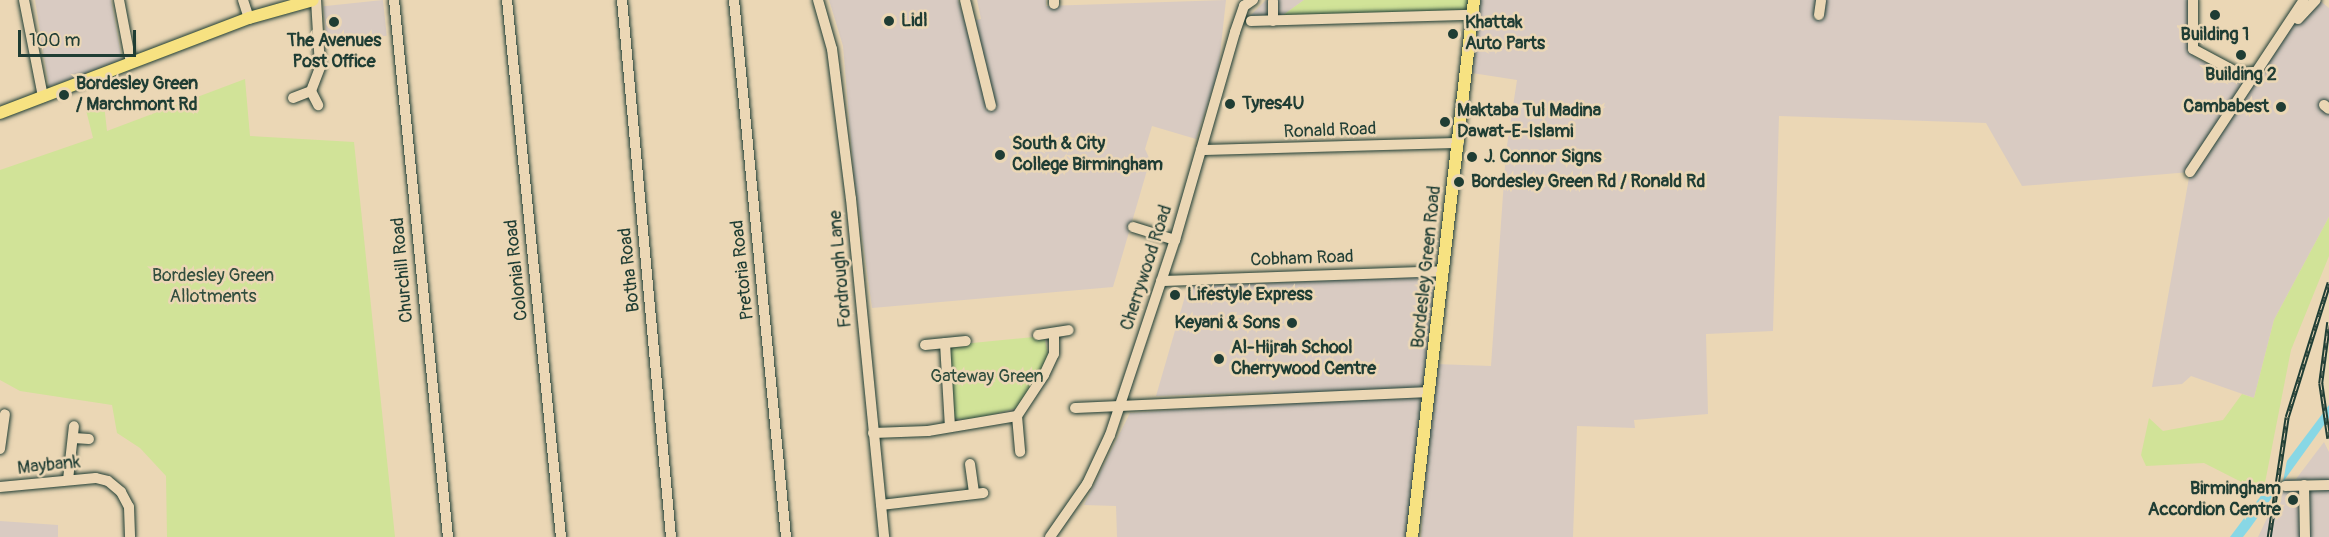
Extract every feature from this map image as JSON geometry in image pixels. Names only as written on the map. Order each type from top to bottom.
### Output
[{"type":"main road","points":[[0,113],[249,18],[315,0]]},
{"type":"main road","name":"Bordesley Green Road","points":[[1412,537],[1474,0]]},
{"type":"street","points":[[24,0],[43,97]]},
{"type":"street","points":[[119,0],[131,63]]},
{"type":"street","points":[[243,0],[249,18]]},
{"type":"street","points":[[315,0],[320,67],[311,91],[318,105]]},
{"type":"street","name":"Churchill Road","points":[[394,0],[448,537]]},
{"type":"street","name":"Colonial Road","points":[[507,0],[561,537]]},
{"type":"street","name":"Botha Road","points":[[622,0],[671,537]]},
{"type":"street","name":"Pretoria Road","points":[[734,0],[786,537]]},
{"type":"street","name":"Fordrough Lane","points":[[818,0],[837,84],[884,537]]},
{"type":"street","points":[[965,0],[991,106]]},
{"type":"street","points":[[1819,15],[1821,0]]},
{"type":"street","points":[[2193,0],[2193,49],[2240,74],[2253,72]]},
{"type":"street","points":[[2283,35],[2304,0]]},
{"type":"street","points":[[2190,172],[2253,72],[2316,0]]},
{"type":"street","points":[[1273,1],[1273,21]]},
{"type":"street","name":"Cherrywood Road","points":[[1050,537],[1087,484],[1120,406],[1174,240],[1245,2]]},
{"type":"street","points":[[1251,21],[1472,15]]},
{"type":"street","points":[[293,98],[311,91]]},
{"type":"street","name":"Ronald Road","points":[[1201,150],[1459,143]]},
{"type":"street","points":[[1133,227],[1174,240]]},
{"type":"street","name":"Cobham Road","points":[[1161,280],[1444,271]]},
{"type":"street","points":[[1038,334],[1054,334],[1069,330]]},
{"type":"street","points":[[1020,452],[1017,416],[1044,375],[1054,354],[1054,334]]},
{"type":"street","points":[[925,345],[966,341]]},
{"type":"street","points":[[945,343],[950,427]]},
{"type":"street","points":[[1075,408],[1430,392]]},
{"type":"street","points":[[0,449],[5,414]]},
{"type":"street","points":[[873,433],[950,427],[1017,416]]},
{"type":"street","points":[[68,480],[74,426]]},
{"type":"street","points":[[74,438],[89,439]]},
{"type":"street","points":[[881,505],[978,494],[970,464]]},
{"type":"street","name":"Maybank","points":[[0,487],[96,478],[121,492],[129,507],[130,537]]},
{"type":"street","points":[[2304,485],[2305,537]]},
{"type":"street","points":[[2285,486],[2329,485]]},
{"type":"shaded area","points":[[35,0],[111,0],[122,60],[49,87]]},
{"type":"shaded area","points":[[383,0],[387,36],[327,42],[323,6]]},
{"type":"shaded area","name":"South & City College Birmingham","points":[[829,0],[958,0],[965,22],[981,19],[977,0],[1046,0],[1046,6],[1226,0],[1218,73],[1196,139],[1152,126],[1145,149],[1150,160],[1113,287],[872,308],[854,177],[843,46]]},
{"type":"shaded area","points":[[1266,0],[1304,0],[1279,18],[1249,17]]},
{"type":"shaded area","points":[[1481,0],[2188,0],[2189,45],[2194,57],[2238,79],[2254,75],[2305,0],[2319,0],[2329,8],[2329,217],[2274,320],[2254,398],[2191,376],[2182,384],[2152,387],[2190,172],[2022,186],[1986,123],[1779,116],[1773,331],[1706,334],[1708,414],[1634,420],[1635,428],[1577,426],[1573,537],[1421,537],[1435,364],[1491,366],[1506,152],[1517,80],[1472,73]]},
{"type":"shaded area","points":[[1435,276],[1408,537],[1117,537],[1116,506],[1084,505],[1130,413],[1274,403],[1273,392],[1156,396],[1188,286]]},
{"type":"shaded area","points":[[2324,442],[2329,452],[2329,537],[2258,537],[2270,512],[2281,502],[2283,479],[2296,479]]},
{"type":"shaded area","points":[[0,521],[58,525],[58,537],[0,537]]},
{"type":"green space","points":[[1304,0],[1469,0],[1468,10],[1279,18]]},
{"type":"green space","name":"Bordesley Green Allotments","points":[[245,79],[250,136],[354,142],[395,537],[167,537],[166,476],[140,448],[117,433],[112,405],[20,391],[0,380],[0,170],[93,138],[86,110],[104,104],[107,131]]},
{"type":"green space","points":[[2329,217],[2329,256],[2291,350],[2263,493],[2204,463],[2146,466],[2141,455],[2149,418],[2163,431],[2223,420],[2242,394],[2254,398],[2274,320]]},
{"type":"green space","name":"Gateway Green","points":[[1044,336],[1048,354],[1044,366],[1017,408],[972,420],[952,418],[947,350],[952,345]]},
{"type":"water","points":[[2329,405],[2329,418],[2250,528],[2243,537],[2230,537]]},
{"type":"pier","points":[[2287,460],[2283,482],[2271,503],[2272,495],[2259,496]]},
{"type":"railway","points":[[2269,537],[2287,417],[2329,282]]},
{"type":"railway","points":[[2329,322],[2321,383],[2329,438]]},
{"type":"place","name":"Building 1","points":[[2215,15]]},
{"type":"place","name":"Lidl","points":[[889,21]]},
{"type":"place","name":"The Avenues Post Office","points":[[334,22]]},
{"type":"place","name":"Khattak Auto Parts","points":[[1453,34]]},
{"type":"place","name":"Building 2","points":[[2241,55]]},
{"type":"place","name":"Bordesley Green / Marchmont Rd","points":[[64,95]]},
{"type":"place","name":"Tyres4U","points":[[1230,104]]},
{"type":"place","name":"Cambabest","points":[[2281,107]]},
{"type":"place","name":"Maktaba Tul Madina Dawat-E-Islami","points":[[1445,122]]},
{"type":"place","name":"South & City College Birmingham","points":[[1000,155]]},
{"type":"place","name":"J. Connor Signs","points":[[1472,157]]},
{"type":"place","name":"Bordesley Green Rd / Ronald Rd","points":[[1459,182]]},
{"type":"place","name":"Lifestyle Express","points":[[1175,295]]},
{"type":"place","name":"Keyani & Sons","points":[[1292,323]]},
{"type":"place","name":"Al-Hijrah School Cherrywood Centre","points":[[1219,359]]},
{"type":"place","name":"Birmingham Accordion Centre","points":[[2293,500]]}]
